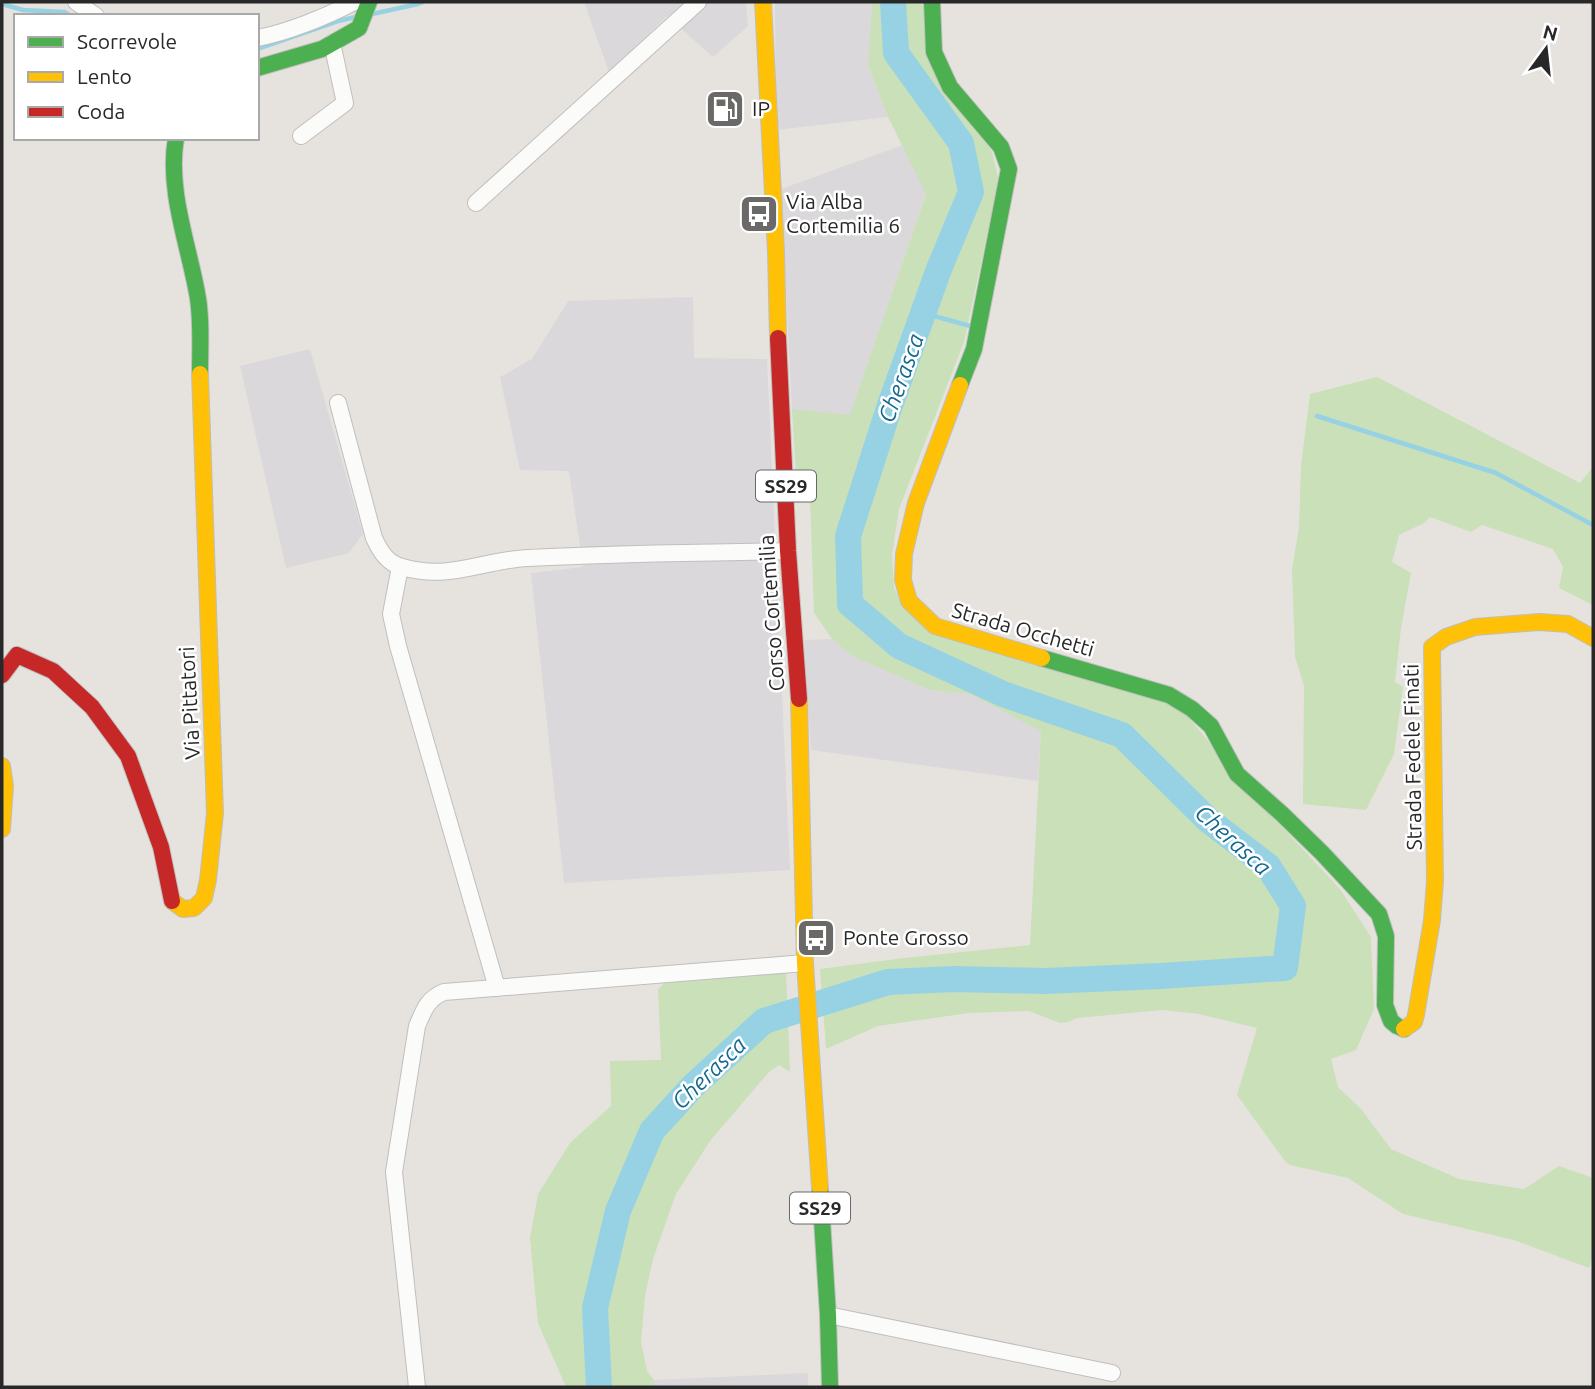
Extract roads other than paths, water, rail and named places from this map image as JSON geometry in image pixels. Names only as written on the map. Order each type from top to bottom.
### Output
[{"type":"street","points":[[76,2],[93,14]]},
{"type":"street","points":[[476,203],[698,2]]},
{"type":"street","name":"Corso Cortemilia","points":[[763,2],[788,551],[800,715],[805,967]]},
{"type":"street","name":"Strada Occhetti","points":[[932,2],[934,52],[950,87],[1001,147],[1009,169],[974,349],[916,503],[904,554],[903,580],[909,601],[935,626],[1169,695],[1192,709],[1211,726],[1237,774],[1312,843],[1379,914],[1387,936],[1386,1014],[1400,1029],[1405,1029]]},
{"type":"street","points":[[259,37],[363,3],[359,26],[332,43],[322,49],[259,67]]},
{"type":"street","points":[[301,136],[345,103],[332,43]]},
{"type":"street","name":"Via Pittatori","points":[[2,675],[17,655],[53,671],[92,707],[128,757],[161,847],[172,902],[184,909],[194,908],[204,898],[208,880],[215,813],[215,779],[198,296],[178,204],[173,155],[176,140]]},
{"type":"street","points":[[338,403],[374,538],[384,556],[400,567],[446,573],[524,558],[788,551]]},
{"type":"street","points":[[400,567],[391,614],[398,646],[497,988]]},
{"type":"street","name":"Strada Fedele Finati","points":[[1405,1029],[1416,1015],[1432,919],[1435,881],[1432,646],[1446,637],[1475,627],[1539,622],[1568,624],[1593,638]]},
{"type":"street","points":[[2,766],[5,786],[2,829]]},
{"type":"street","points":[[417,1387],[394,1172],[417,1026],[433,996],[444,992],[805,967]]},
{"type":"street","name":"SS29","points":[[805,967],[828,1315],[830,1387]]},
{"type":"street","points":[[828,1315],[1112,1374]]},
{"type":"waterway","points":[[372,14],[423,2]]},
{"type":"waterway","name":"Cherasca","points":[[599,1387],[595,1308],[618,1211],[652,1131],[693,1086],[764,1021],[888,982],[954,979],[1045,981],[1285,968],[1293,906],[1268,866],[1208,820],[1122,735],[1003,694],[899,646],[850,604],[848,536],[889,408],[939,269],[971,192],[961,143],[896,53],[893,2]]},
{"type":"waterway","points":[[2,4],[23,10],[68,14]]},
{"type":"waterway","points":[[259,48],[356,17]]},
{"type":"waterway","points":[[923,313],[974,327]]},
{"type":"waterway","points":[[1317,416],[1496,473],[1593,525]]},
{"type":"place","name":"IP","points":[[725,109]]},
{"type":"place","name":"Via Alba Cortemilia 6","points":[[759,214]]},
{"type":"place","name":"Ponte Grosso","points":[[816,938]]}]
